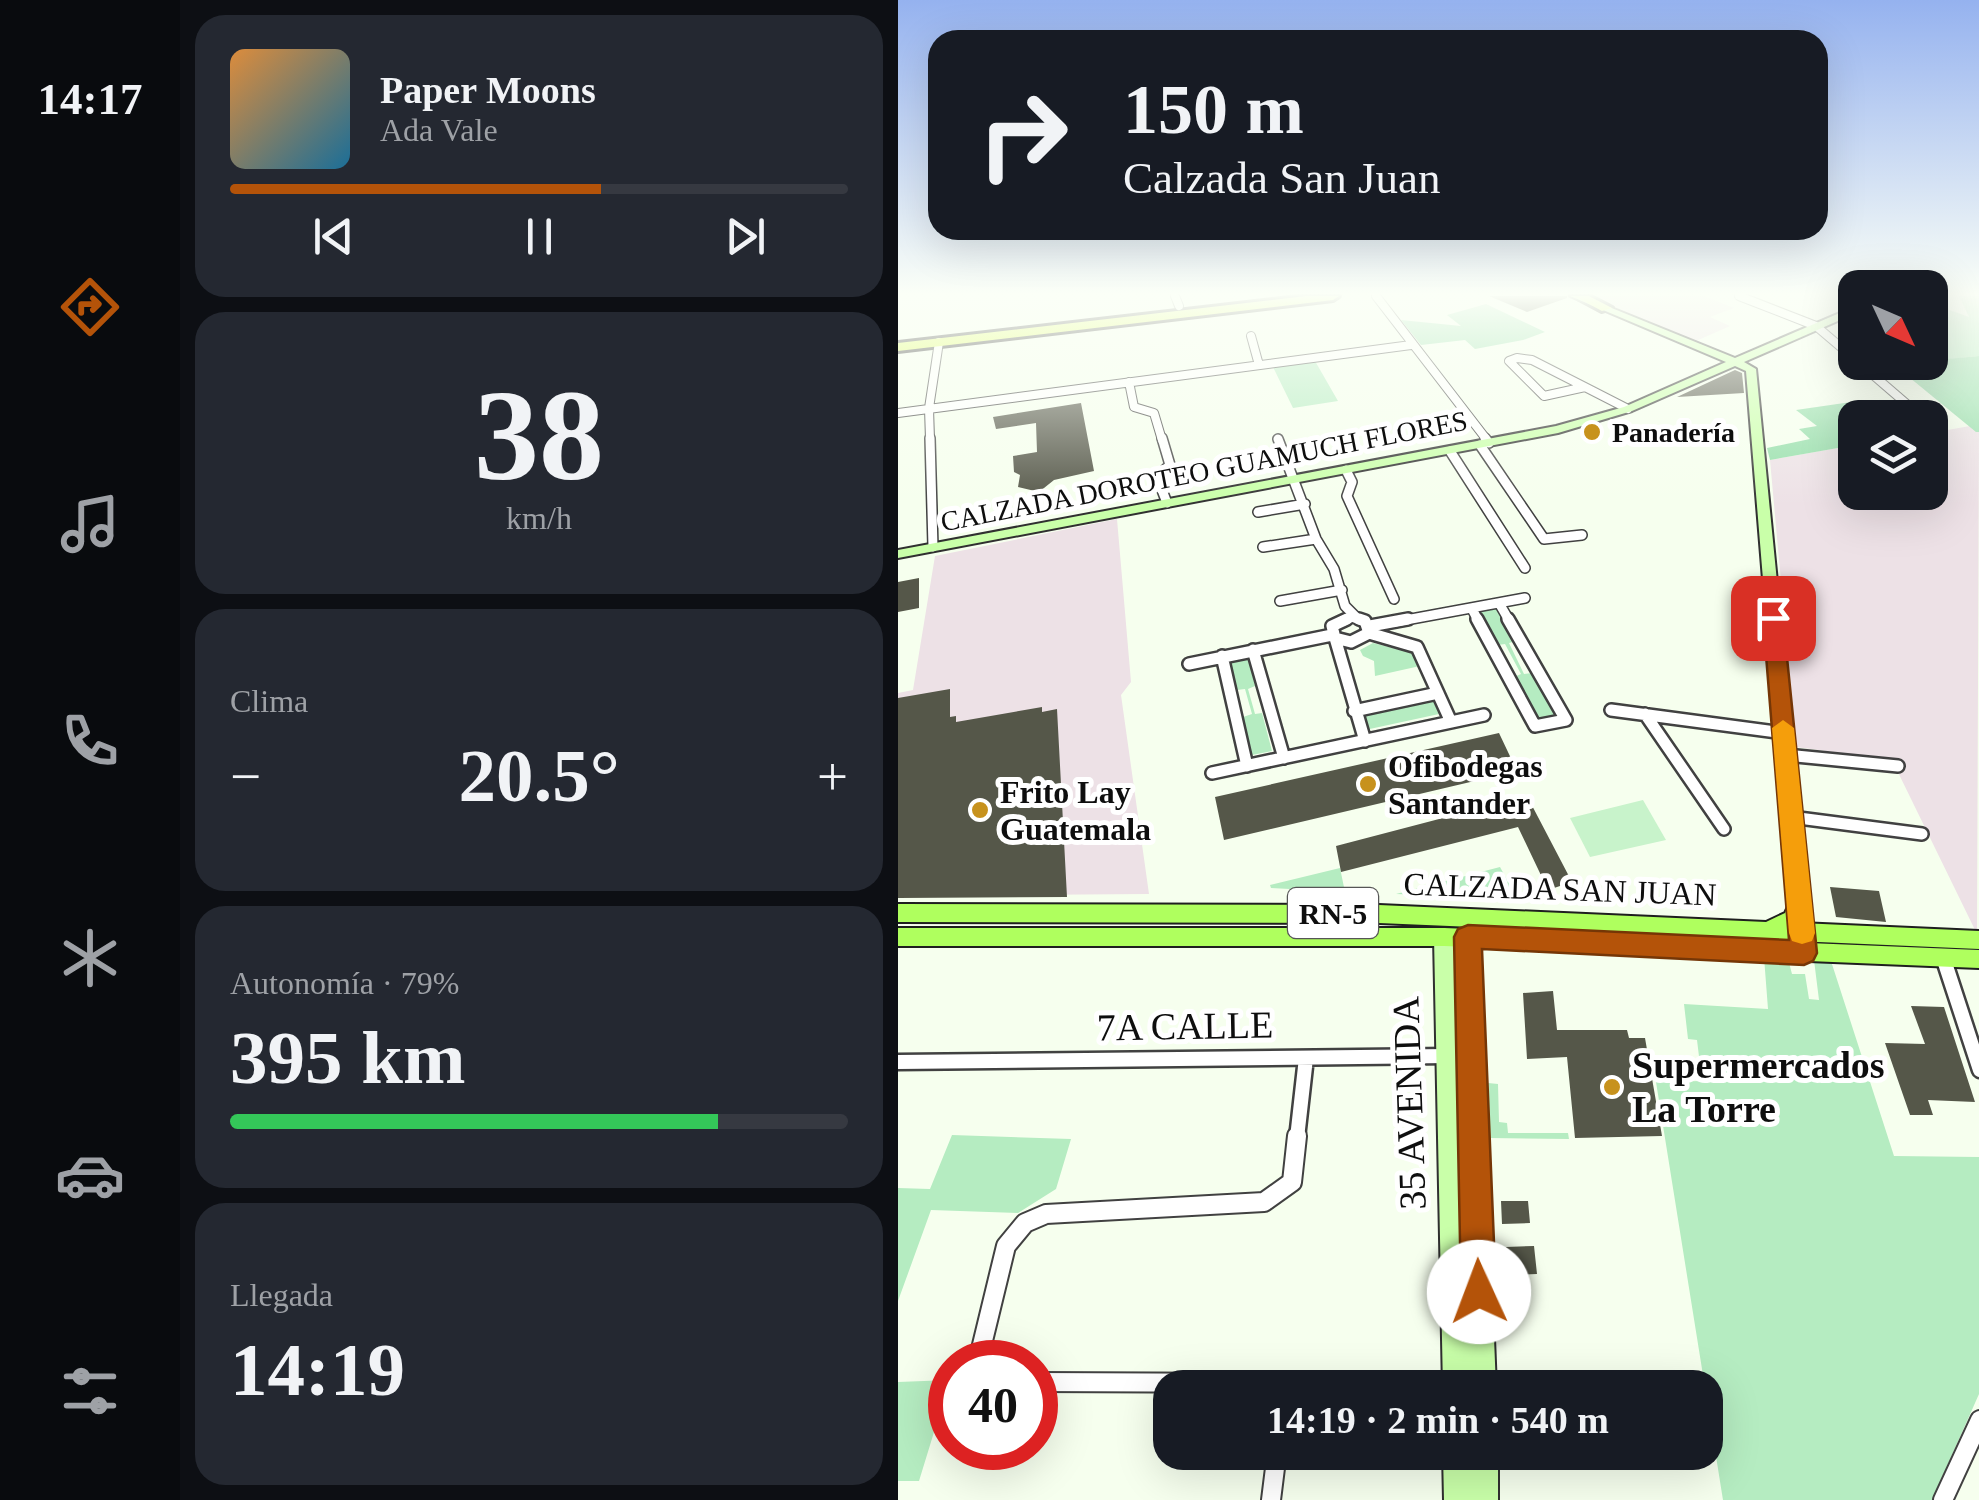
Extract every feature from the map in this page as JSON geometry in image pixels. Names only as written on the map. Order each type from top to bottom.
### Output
[{"type":"main road","points":[[1768,930],[1792,919],[1799,904]]},
{"type":"main road","name":"CALZADA SAN JUAN","points":[[898,913],[1379,914],[1980,940]]},
{"type":"main road","name":"CALZADA SAN JUAN","points":[[898,937],[1456,937],[1980,958]]},
{"type":"street","points":[[933,547],[929,408],[935,366]]},
{"type":"street","points":[[898,412],[1251,366]]},
{"type":"street","points":[[1426,366],[1484,444],[1544,539],[1582,535]]},
{"type":"street","points":[[1514,366],[1544,396],[1586,387]]},
{"type":"street","points":[[1542,366],[1628,409]]},
{"type":"street","name":"CALZADA DOROTEO GUAMUCH FLORES","points":[[898,554],[1484,444],[1628,409],[1727,366]]},
{"type":"street","points":[[1746,366],[1751,368],[1804,953]]},
{"type":"street","points":[[1879,380],[1902,400]]},
{"type":"street","points":[[1128,382],[1134,407],[1154,413],[1170,465],[1157,477],[1167,503]]},
{"type":"street","points":[[1278,439],[1316,539],[1342,590],[1345,606],[1334,632],[1365,741]]},
{"type":"street","points":[[1450,451],[1525,568]]},
{"type":"street","points":[[1346,470],[1352,482],[1347,496],[1394,599]]},
{"type":"street","points":[[1258,512],[1305,504]]},
{"type":"street","points":[[1262,548],[1316,539]]},
{"type":"street","points":[[1280,601],[1342,590]]},
{"type":"street","points":[[1334,632],[1351,642],[1369,630],[1524,598]]},
{"type":"street","points":[[1472,609],[1535,726],[1566,720],[1499,603]]},
{"type":"street","points":[[1345,606],[1369,630],[1417,646],[1452,722]]},
{"type":"street","points":[[1189,664],[1334,632],[1358,618]]},
{"type":"street","points":[[1253,650],[1284,758]]},
{"type":"street","points":[[1222,656],[1247,766]]},
{"type":"street","points":[[1354,711],[1438,694]]},
{"type":"street","points":[[1611,710],[1784,733]]},
{"type":"street","points":[[1212,774],[1484,715]]},
{"type":"street","points":[[1651,715],[1724,829]]},
{"type":"street","points":[[1786,755],[1898,766]]},
{"type":"street","points":[[1791,817],[1922,834]]},
{"type":"street","name":"35 AVENIDA","points":[[1456,937],[1469,1370]]},
{"type":"street","points":[[1943,958],[1980,1070]]},
{"type":"street","name":"7A CALLE","points":[[898,1062],[1461,1056]]},
{"type":"street","points":[[983,1340],[1006,1246],[1025,1223],[1046,1214],[1264,1202],[1292,1182],[1306,1058]]},
{"type":"street","points":[[1058,1382],[1153,1384]]},
{"type":"street","points":[[1945,1499],[1980,1420]]},
{"type":"street","points":[[1272,1500],[1275,1470]]},
{"type":"street","points":[[1458,1470],[1459,1500]]},
{"type":"street","points":[[1483,1470],[1484,1500]]},
{"type":"shaded area","points":[[1970,426],[1979,432],[1977,934],[1892,760],[1796,747],[1770,460],[1838,448],[1838,510],[1948,510],[1948,430]]},
{"type":"shaded area","points":[[1117,519],[1131,682],[1121,695],[1149,894],[898,896],[898,693],[913,690],[935,556]]},
{"type":"green space","points":[[1318,366],[1338,401],[1293,408],[1273,367]]},
{"type":"green space","points":[[1948,366],[1979,366],[1980,432],[1948,409],[1948,400],[1937,400],[1913,380],[1948,380]]},
{"type":"green space","points":[[1838,404],[1838,448],[1770,460],[1767,448],[1810,439],[1799,429],[1817,426],[1796,410]]},
{"type":"green space","points":[[1495,607],[1516,641],[1509,643],[1524,674],[1532,673],[1558,717],[1539,721],[1514,677],[1521,674],[1505,644],[1498,645],[1478,610]]},
{"type":"green space","points":[[1373,643],[1401,650],[1410,647],[1420,666],[1375,676],[1374,661],[1360,650]]},
{"type":"green space","points":[[1247,653],[1255,686],[1248,689],[1255,714],[1262,713],[1272,751],[1252,755],[1243,717],[1252,714],[1245,689],[1237,690],[1229,657]]},
{"type":"green space","points":[[1432,698],[1439,714],[1365,730],[1359,713]]},
{"type":"green space","points":[[1643,800],[1666,840],[1590,857],[1570,818]]},
{"type":"green space","points":[[1500,867],[1517,898],[1396,894]]},
{"type":"green space","points":[[1340,868],[1345,892],[1270,885]]},
{"type":"green space","points":[[1764,957],[1788,959],[1792,974],[1805,974],[1809,999],[1819,1000],[1814,960],[1831,961],[1894,1156],[1979,1157],[1979,1394],[1932,1500],[1723,1500],[1718,1470],[1723,1470],[1723,1370],[1702,1370],[1656,1082],[1702,1081],[1697,1040],[1688,1039],[1684,1004],[1768,1009]]},
{"type":"green space","points":[[1488,1083],[1498,1084],[1499,1122],[1507,1123],[1508,1133],[1568,1133],[1569,1139],[1490,1138]]},
{"type":"green space","points":[[952,1135],[1071,1139],[1056,1189],[1018,1213],[931,1210],[898,1301],[898,1188],[930,1189]]},
{"type":"green space","points":[[928,1381],[928,1452],[919,1481],[898,1481],[898,1382]]},
{"type":"building","points":[[1735,370],[1742,373],[1744,393],[1677,397]]},
{"type":"building","points":[[1081,403],[1094,471],[1054,480],[1039,492],[1018,487],[1020,475],[1014,472],[1013,456],[1037,452],[1036,423],[996,429],[993,417]]},
{"type":"building","points":[[919,578],[919,608],[898,612],[898,582]]},
{"type":"building","name":"Frito Lay Guatemala","points":[[950,689],[950,717],[956,716],[956,722],[1042,707],[1042,712],[1057,709],[1067,897],[898,898],[898,698]]},
{"type":"building","name":"Ofibodegas Santander","points":[[1499,733],[1517,771],[1224,840],[1215,797]]},
{"type":"building","points":[[1527,796],[1572,882],[1548,890],[1518,827],[1341,872],[1336,846]]},
{"type":"building","points":[[1830,887],[1879,891],[1886,922],[1836,917]]},
{"type":"building","name":"Supermercados La Torre","points":[[1553,991],[1557,1030],[1627,1030],[1629,1038],[1645,1038],[1662,1136],[1575,1138],[1567,1057],[1527,1059],[1523,993]]},
{"type":"building","points":[[1911,1006],[1944,1007],[1975,1102],[1928,1100],[1933,1115],[1910,1115],[1885,1043],[1925,1044]]},
{"type":"building","points":[[1501,1201],[1528,1201],[1530,1223],[1502,1224]]},
{"type":"building","points":[[1534,1246],[1537,1274],[1508,1275],[1506,1247]]},
{"type":"slow traffic","points":[[1783,728],[1802,933]]},
{"type":"place","name":"Panadería","points":[[1592,432]]},
{"type":"place","name":"Ofibodegas Santander","points":[[1368,784]]},
{"type":"place","name":"Frito Lay Guatemala","points":[[980,810]]},
{"type":"place","name":"Supermercados La Torre","points":[[1612,1087]]},
{"type":"route","points":[[1479,1292],[1468,937],[1804,953],[1773,618]]}]
